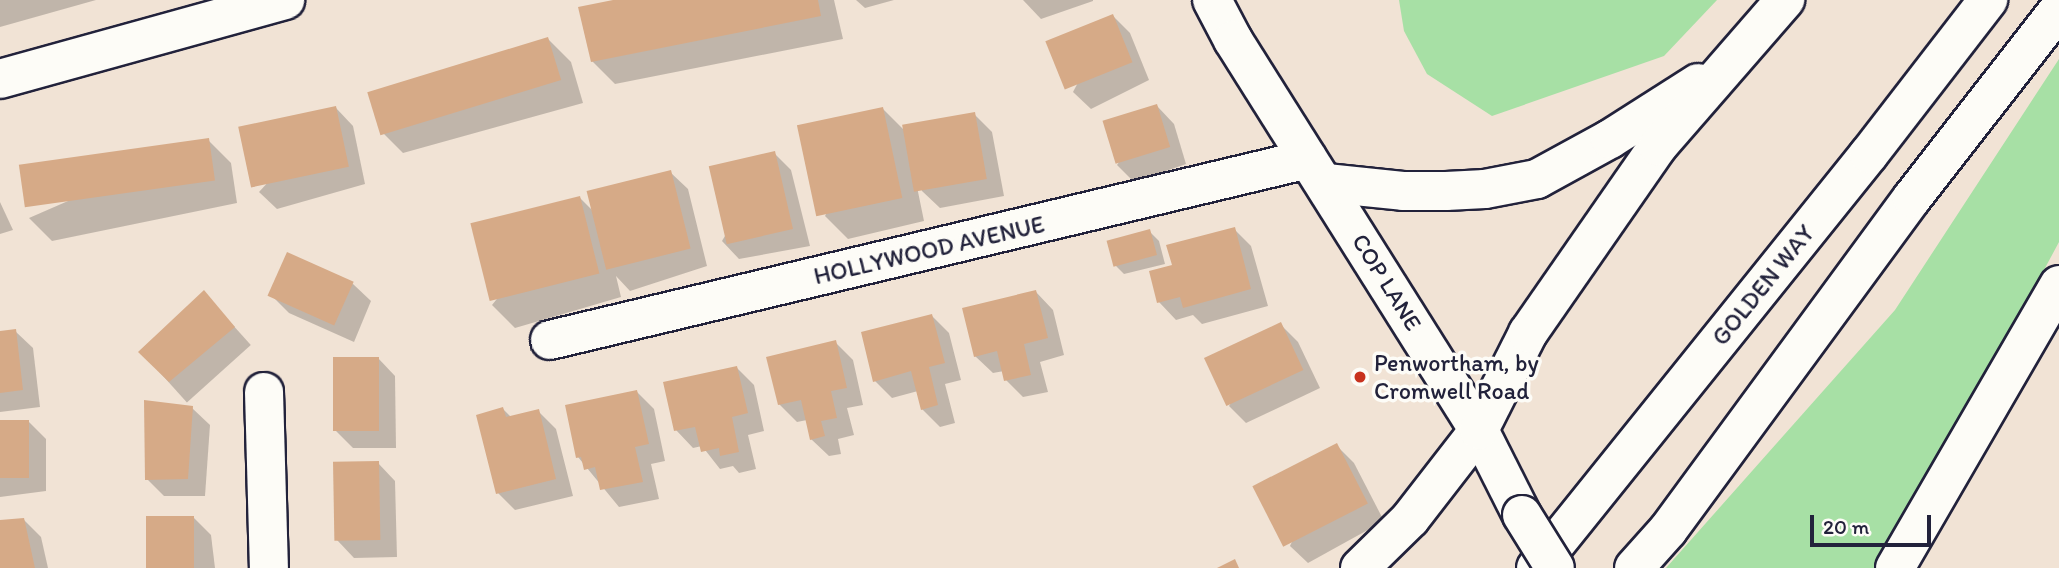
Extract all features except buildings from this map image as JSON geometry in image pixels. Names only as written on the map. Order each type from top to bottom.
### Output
[{"type":"main road","points":[[0,79],[285,0]]},
{"type":"main road","name":"COP LANE","points":[[1212,0],[1233,40],[1479,430],[1522,515],[1555,568]]},
{"type":"main road","points":[[1360,568],[1410,519],[1479,430],[1528,333],[1658,146],[1785,0]]},
{"type":"main road","name":"GOLDEN WAY","points":[[1536,568],[1869,154],[1988,0]]},
{"type":"main road","points":[[1634,568],[1668,530],[1912,198],[2059,9]]},
{"type":"main road","name":"HOLLYWOOD AVENUE","points":[[550,340],[1317,171],[1403,191],[1485,189],[1537,179],[1609,139],[1731,62]]},
{"type":"main road","points":[[1895,568],[2059,285]]},
{"type":"main road","points":[[264,392],[270,568]]},
{"type":"green space","points":[[1399,0],[1717,0],[1664,56],[1492,116],[1427,74],[1404,31]]},
{"type":"green space","points":[[2059,59],[2059,242],[1884,568],[1666,568],[1895,310]]},
{"type":"place","name":"Penwortham, by Cromwell Road","points":[[1360,377]]}]
